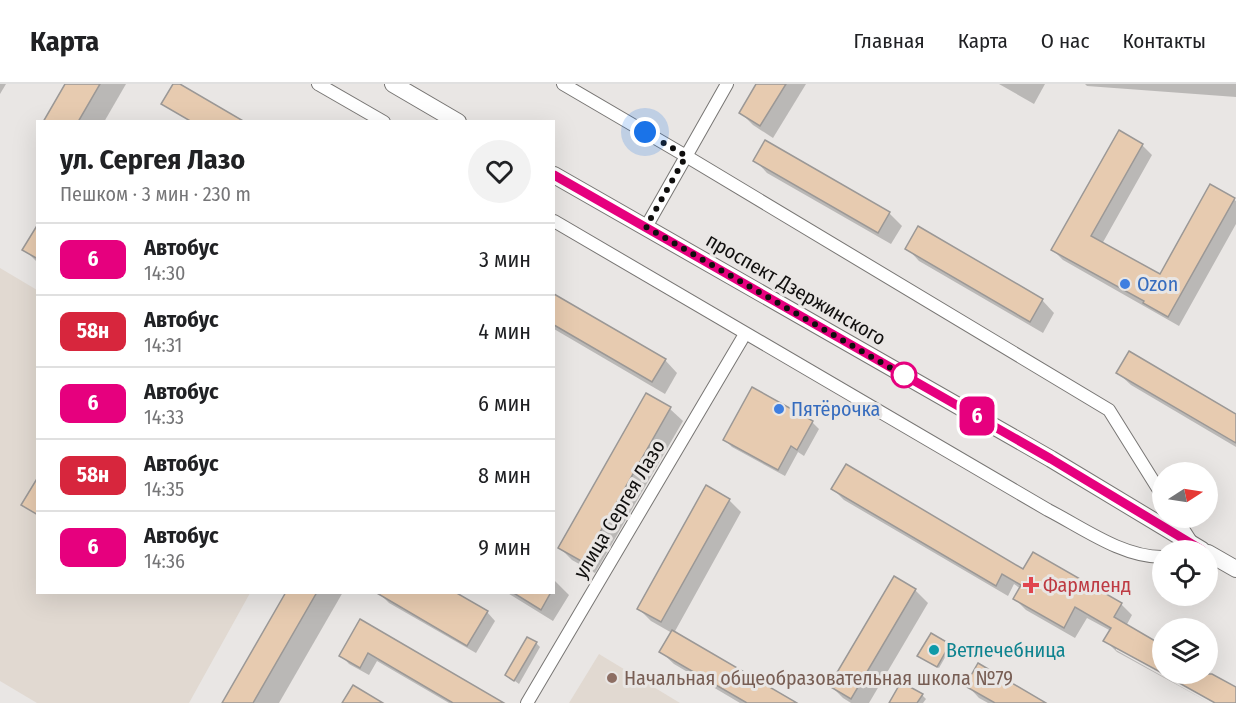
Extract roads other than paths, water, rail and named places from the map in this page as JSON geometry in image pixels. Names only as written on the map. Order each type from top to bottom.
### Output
[{"type":"main road","points":[[393,84],[439,117]]},
{"type":"main road","name":"проспект Дзержинского","points":[[555,176],[1041,453],[1180,540]]},
{"type":"main road","name":"проспект Дзержинского","points":[[1218,560],[1236,569]]},
{"type":"street","points":[[318,84],[381,120]]},
{"type":"street","points":[[563,84],[1109,410],[1152,479]]},
{"type":"street","points":[[646,227],[727,84]]},
{"type":"street","points":[[555,222],[1048,510],[1110,543],[1152,555]]},
{"type":"street","name":"улица Сергея Лазо","points":[[527,703],[746,334]]},
{"type":"place","name":"Ozon","points":[[1125,284]]},
{"type":"place","name":"Пятёрочка","points":[[779,409]]},
{"type":"place","name":"Фармленд","points":[[1031,585]]},
{"type":"place","name":"Ветлечебница","points":[[934,650]]},
{"type":"place","name":"Начальная общеобразовательная школа №79","points":[[612,678]]}]
